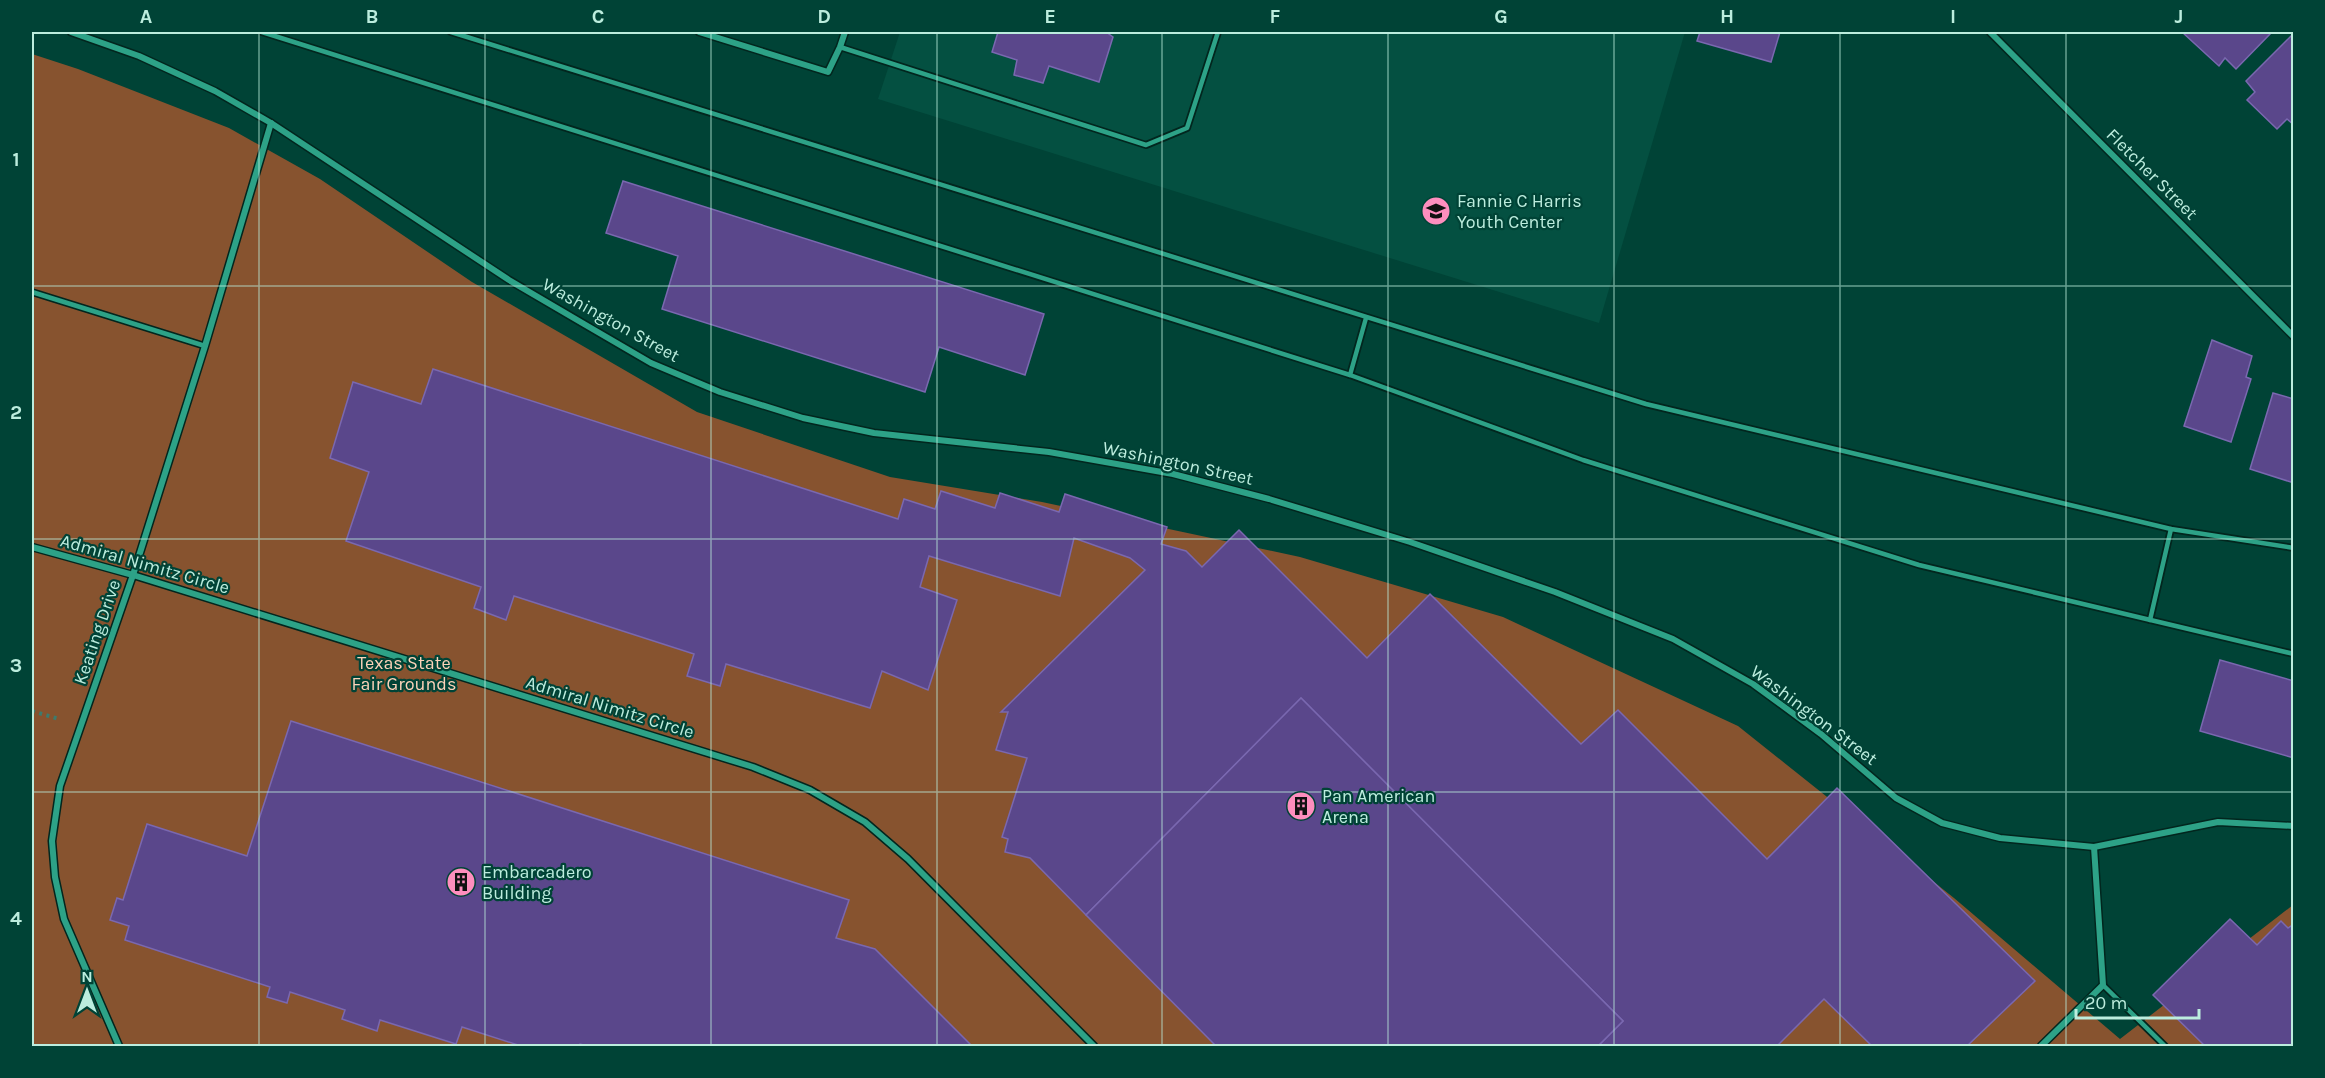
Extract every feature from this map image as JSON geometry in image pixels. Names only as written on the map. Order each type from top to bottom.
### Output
[{"type":"street","name":"Washington Street","points":[[71,32],[150,61],[215,91],[271,123],[509,280],[651,363],[720,392],[803,418],[874,433],[1049,452],[1173,474],[1269,499],[1410,542],[1555,592],[1673,639],[1753,684],[1821,734],[1896,798],[1942,823],[2000,838],[2094,847],[2218,822],[2294,826]]},
{"type":"street","points":[[699,32],[828,72],[845,32]]},
{"type":"street","name":"Fletcher Street","points":[[1990,32],[2294,338]]},
{"type":"street","name":"Keating Drive","points":[[119,1047],[64,920],[55,877],[52,841],[60,786],[133,575],[205,346],[271,123]]},
{"type":"street","name":"Admiral Nimitz Circle","points":[[32,547],[133,575],[753,767],[810,790],[865,822],[908,859],[1094,1047]]},
{"type":"street","points":[[2041,1047],[2103,985],[2094,847]]},
{"type":"lane","points":[[262,32],[1350,375],[1583,460],[1919,565],[2294,654]]},
{"type":"lane","points":[[451,32],[1647,404],[2171,529],[2294,548]]},
{"type":"lane","points":[[840,47],[1146,145],[1187,128],[1218,32]]},
{"type":"lane","points":[[32,292],[205,346]]},
{"type":"lane","points":[[1350,375],[1366,318]]},
{"type":"lane","points":[[2150,620],[2171,529]]},
{"type":"lane","points":[[2103,985],[2165,1047]]},
{"type":"shaded area","name":"Fannie C Harris Youth Center","points":[[900,32],[1685,32],[1599,323],[878,99]]},
{"type":"green space","name":"Texas State Fair Grounds","points":[[32,54],[78,69],[229,128],[320,179],[472,282],[697,412],[890,477],[1042,502],[1300,557],[1503,617],[1738,726],[1954,898],[2120,1039],[2293,905],[2293,1046],[32,1046]]},
{"type":"building","points":[[998,32],[1106,32],[1113,37],[1099,82],[1049,66],[1043,83],[1014,75],[1017,60],[992,52]]},
{"type":"building","points":[[1700,32],[1780,32],[1771,62],[1697,41]]},
{"type":"building","points":[[2182,32],[2272,32],[2236,69],[2225,58],[2219,66]]},
{"type":"building","points":[[2294,33],[2294,125],[2287,119],[2277,129],[2247,100],[2255,92],[2246,81]]},
{"type":"building","points":[[623,181],[1044,314],[1025,375],[939,347],[925,392],[662,309],[678,256],[606,233]]},
{"type":"building","points":[[2212,340],[2252,356],[2246,377],[2251,379],[2231,442],[2184,426]]},
{"type":"building","points":[[433,369],[898,519],[904,499],[935,509],[941,491],[995,508],[1000,493],[1059,512],[1065,494],[1167,527],[1161,544],[1186,551],[1202,567],[1239,530],[1367,658],[1430,594],[1581,744],[1618,710],[1767,859],[1837,788],[2035,981],[1967,1046],[1872,1046],[1824,999],[1777,1046],[1598,1046],[1623,1021],[1301,698],[1086,915],[1030,858],[1005,852],[1008,839],[1002,837],[1027,758],[996,750],[1008,712],[1001,712],[1145,570],[1130,558],[1074,538],[1060,596],[929,556],[920,587],[957,600],[928,690],[882,671],[870,708],[726,664],[720,686],[687,676],[694,654],[514,596],[506,620],[474,608],[481,587],[346,541],[369,472],[330,458],[353,382],[421,404]]},
{"type":"building","points":[[2273,393],[2294,399],[2294,483],[2250,469]]},
{"type":"building","points":[[2220,660],[2294,681],[2294,758],[2200,731]]},
{"type":"building","name":"Pan American Arena","points":[[1301,698],[1623,1021],[1598,1046],[1216,1046],[1086,915]]},
{"type":"building","name":"Embarcadero Building","points":[[291,721],[849,900],[836,938],[875,949],[972,1046],[588,1046],[580,1044],[579,1046],[521,1046],[462,1027],[456,1044],[380,1020],[377,1031],[342,1019],[345,1010],[290,992],[287,1003],[267,997],[270,987],[125,940],[129,926],[110,920],[117,898],[123,900],[147,824],[247,856]]},
{"type":"building","points":[[2230,919],[2257,945],[2281,921],[2288,928],[2294,924],[2294,1046],[2205,1046],[2153,995]]},
{"type":"place","name":"Fannie C Harris Youth Center","points":[[1436,211]]},
{"type":"place","name":"Pan American Arena","points":[[1301,806]]},
{"type":"place","name":"Embarcadero Building","points":[[461,882]]}]
